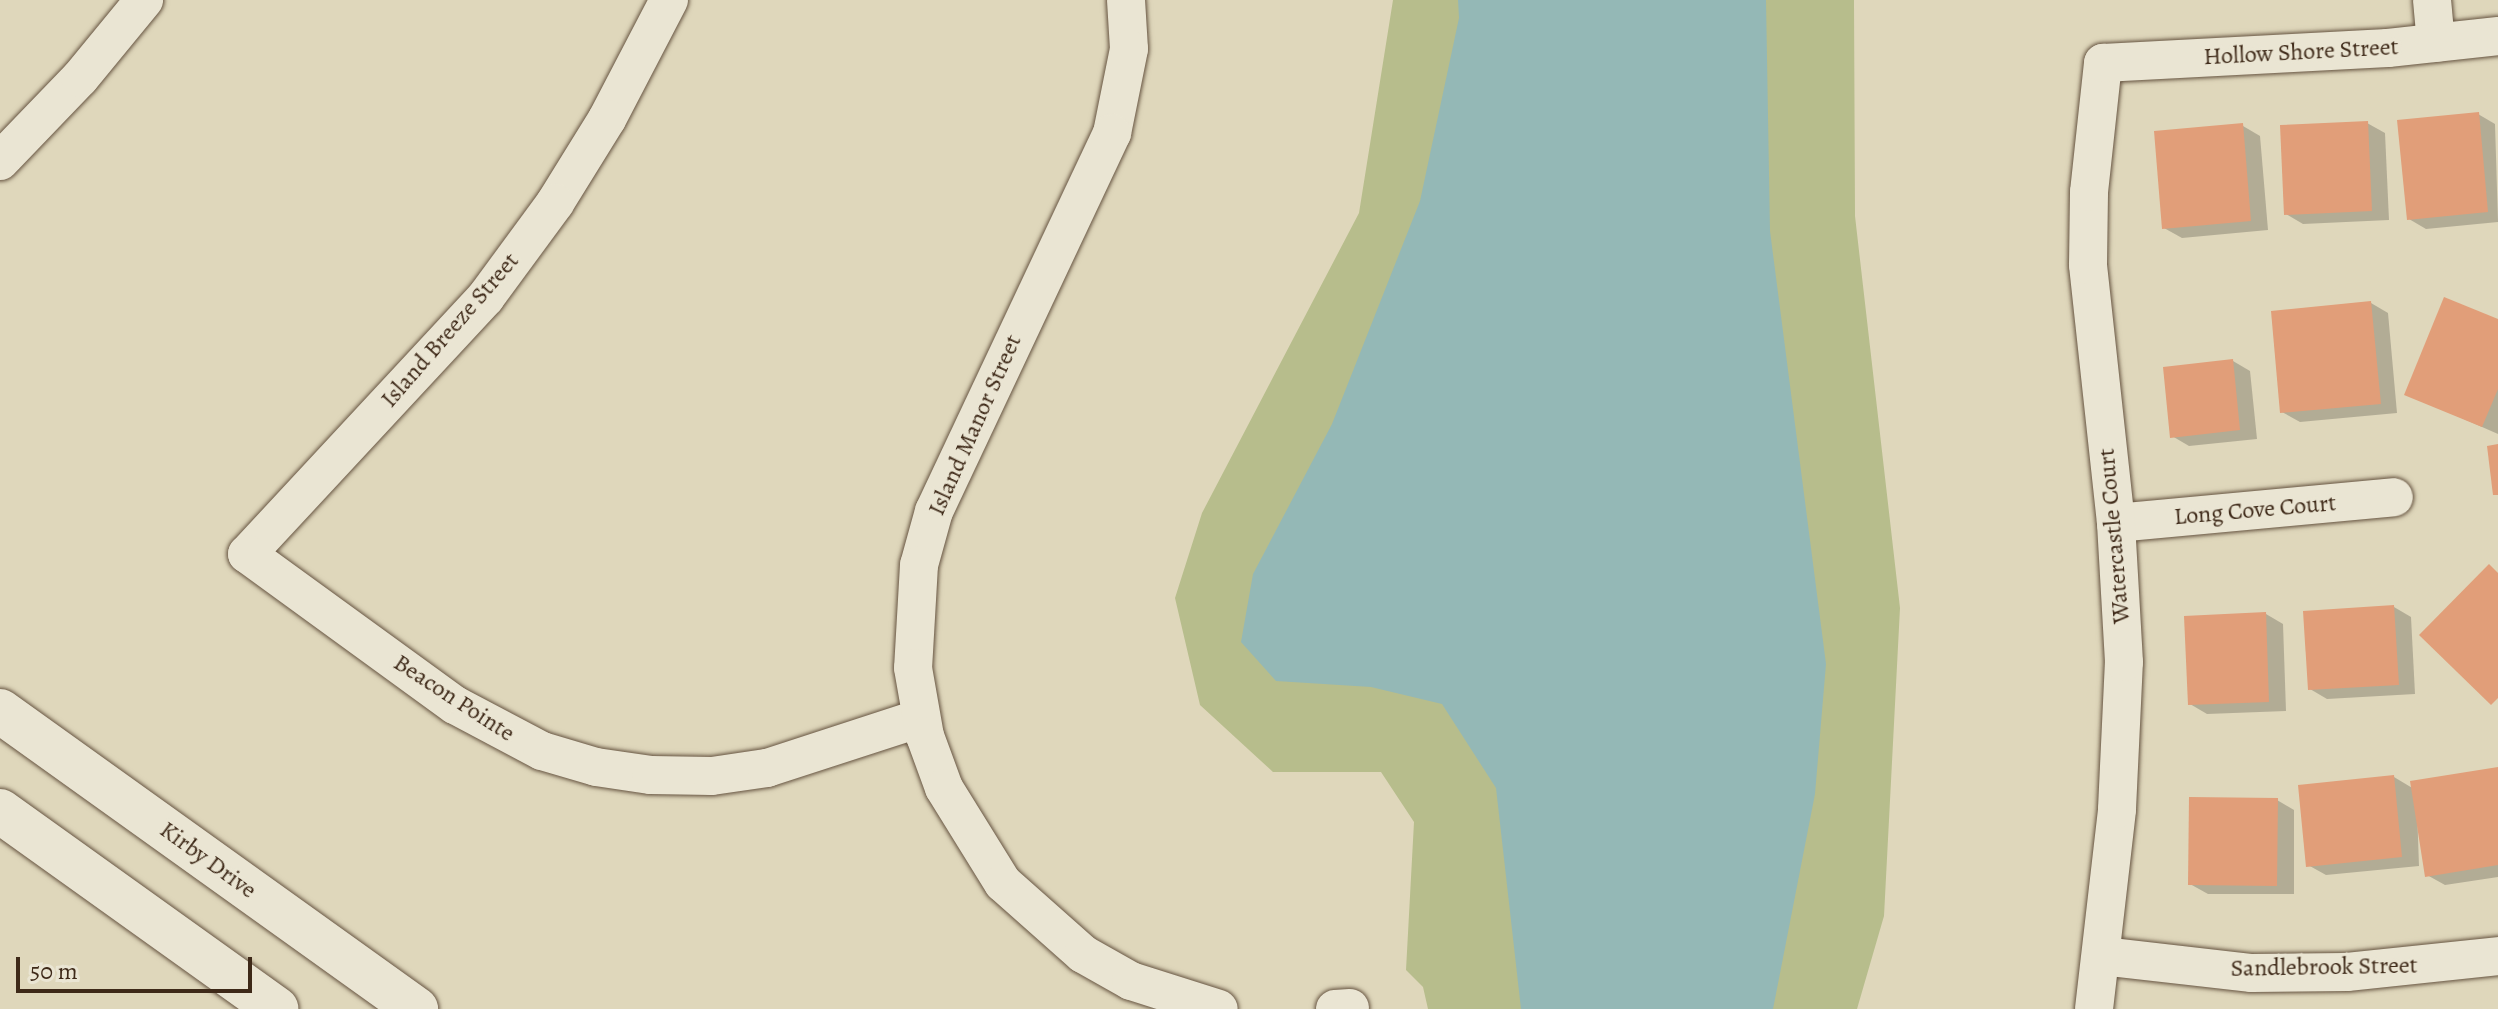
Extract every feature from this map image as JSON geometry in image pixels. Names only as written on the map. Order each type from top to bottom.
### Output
[{"type":"main road","name":"Kirby Drive","points":[[0,711],[416,1009]]},
{"type":"main road","points":[[0,811],[277,1009]]},
{"type":"street","points":[[0,161],[80,78],[144,0]]},
{"type":"street","name":"Island Breeze Street","points":[[247,554],[486,297],[555,203],[607,119],[669,0]]},
{"type":"street","name":"Island Manor Street","points":[[1126,0],[1129,49],[1112,133],[934,511],[919,565],[913,616],[921,718],[944,788],[970,838],[1003,883],[1042,922],[1131,981],[1219,1009]]},
{"type":"street","points":[[2432,0],[2436,43]]},
{"type":"street","name":"Hollow Shore Street","points":[[2103,63],[2436,43],[2498,36]]},
{"type":"street","name":"Watercastle Court","points":[[2094,1009],[2102,956],[2124,662],[2116,523],[2088,265],[2089,192],[2103,63]]},
{"type":"street","name":"Long Cove Court","points":[[2116,523],[2394,497]]},
{"type":"street","name":"Beacon Pointe","points":[[247,554],[469,713],[542,751],[596,767],[697,776],[767,768],[921,718]]},
{"type":"street","name":"Sandlebrook Street","points":[[2102,956],[2252,973],[2347,972],[2498,956]]},
{"type":"street","points":[[1335,1009],[1350,1008]]},
{"type":"green space","points":[[1393,0],[1854,0],[1855,216],[1900,608],[1884,916],[1857,1009],[1428,1009],[1423,987],[1406,970],[1414,822],[1381,772],[1273,772],[1200,705],[1175,598],[1202,513],[1359,213]]},
{"type":"water","points":[[1458,0],[1766,0],[1770,231],[1826,664],[1815,794],[1773,1009],[1521,1009],[1496,788],[1442,704],[1371,687],[1276,681],[1241,642],[1253,574],[1332,424],[1420,201],[1459,18]]},
{"type":"building","points":[[2479,112],[2488,212],[2407,220],[2397,120]]},
{"type":"building","points":[[2368,121],[2372,211],[2284,215],[2280,125]]},
{"type":"building","points":[[2243,123],[2251,221],[2162,229],[2154,131]]},
{"type":"building","points":[[2444,297],[2498,319],[2498,389],[2482,427],[2404,395]]},
{"type":"building","points":[[2371,301],[2381,404],[2280,413],[2271,311]]},
{"type":"building","points":[[2233,359],[2240,430],[2170,438],[2163,367]]},
{"type":"building","points":[[2498,444],[2498,495],[2493,495],[2487,446]]},
{"type":"building","points":[[2489,564],[2498,573],[2498,698],[2491,705],[2419,635]]},
{"type":"building","points":[[2394,605],[2399,685],[2308,690],[2303,611]]},
{"type":"building","points":[[2266,612],[2269,702],[2188,705],[2184,616]]},
{"type":"building","points":[[2498,767],[2498,865],[2425,877],[2410,781]]},
{"type":"building","points":[[2394,775],[2402,857],[2306,867],[2298,785]]},
{"type":"building","points":[[2189,797],[2278,798],[2277,886],[2188,885]]}]
